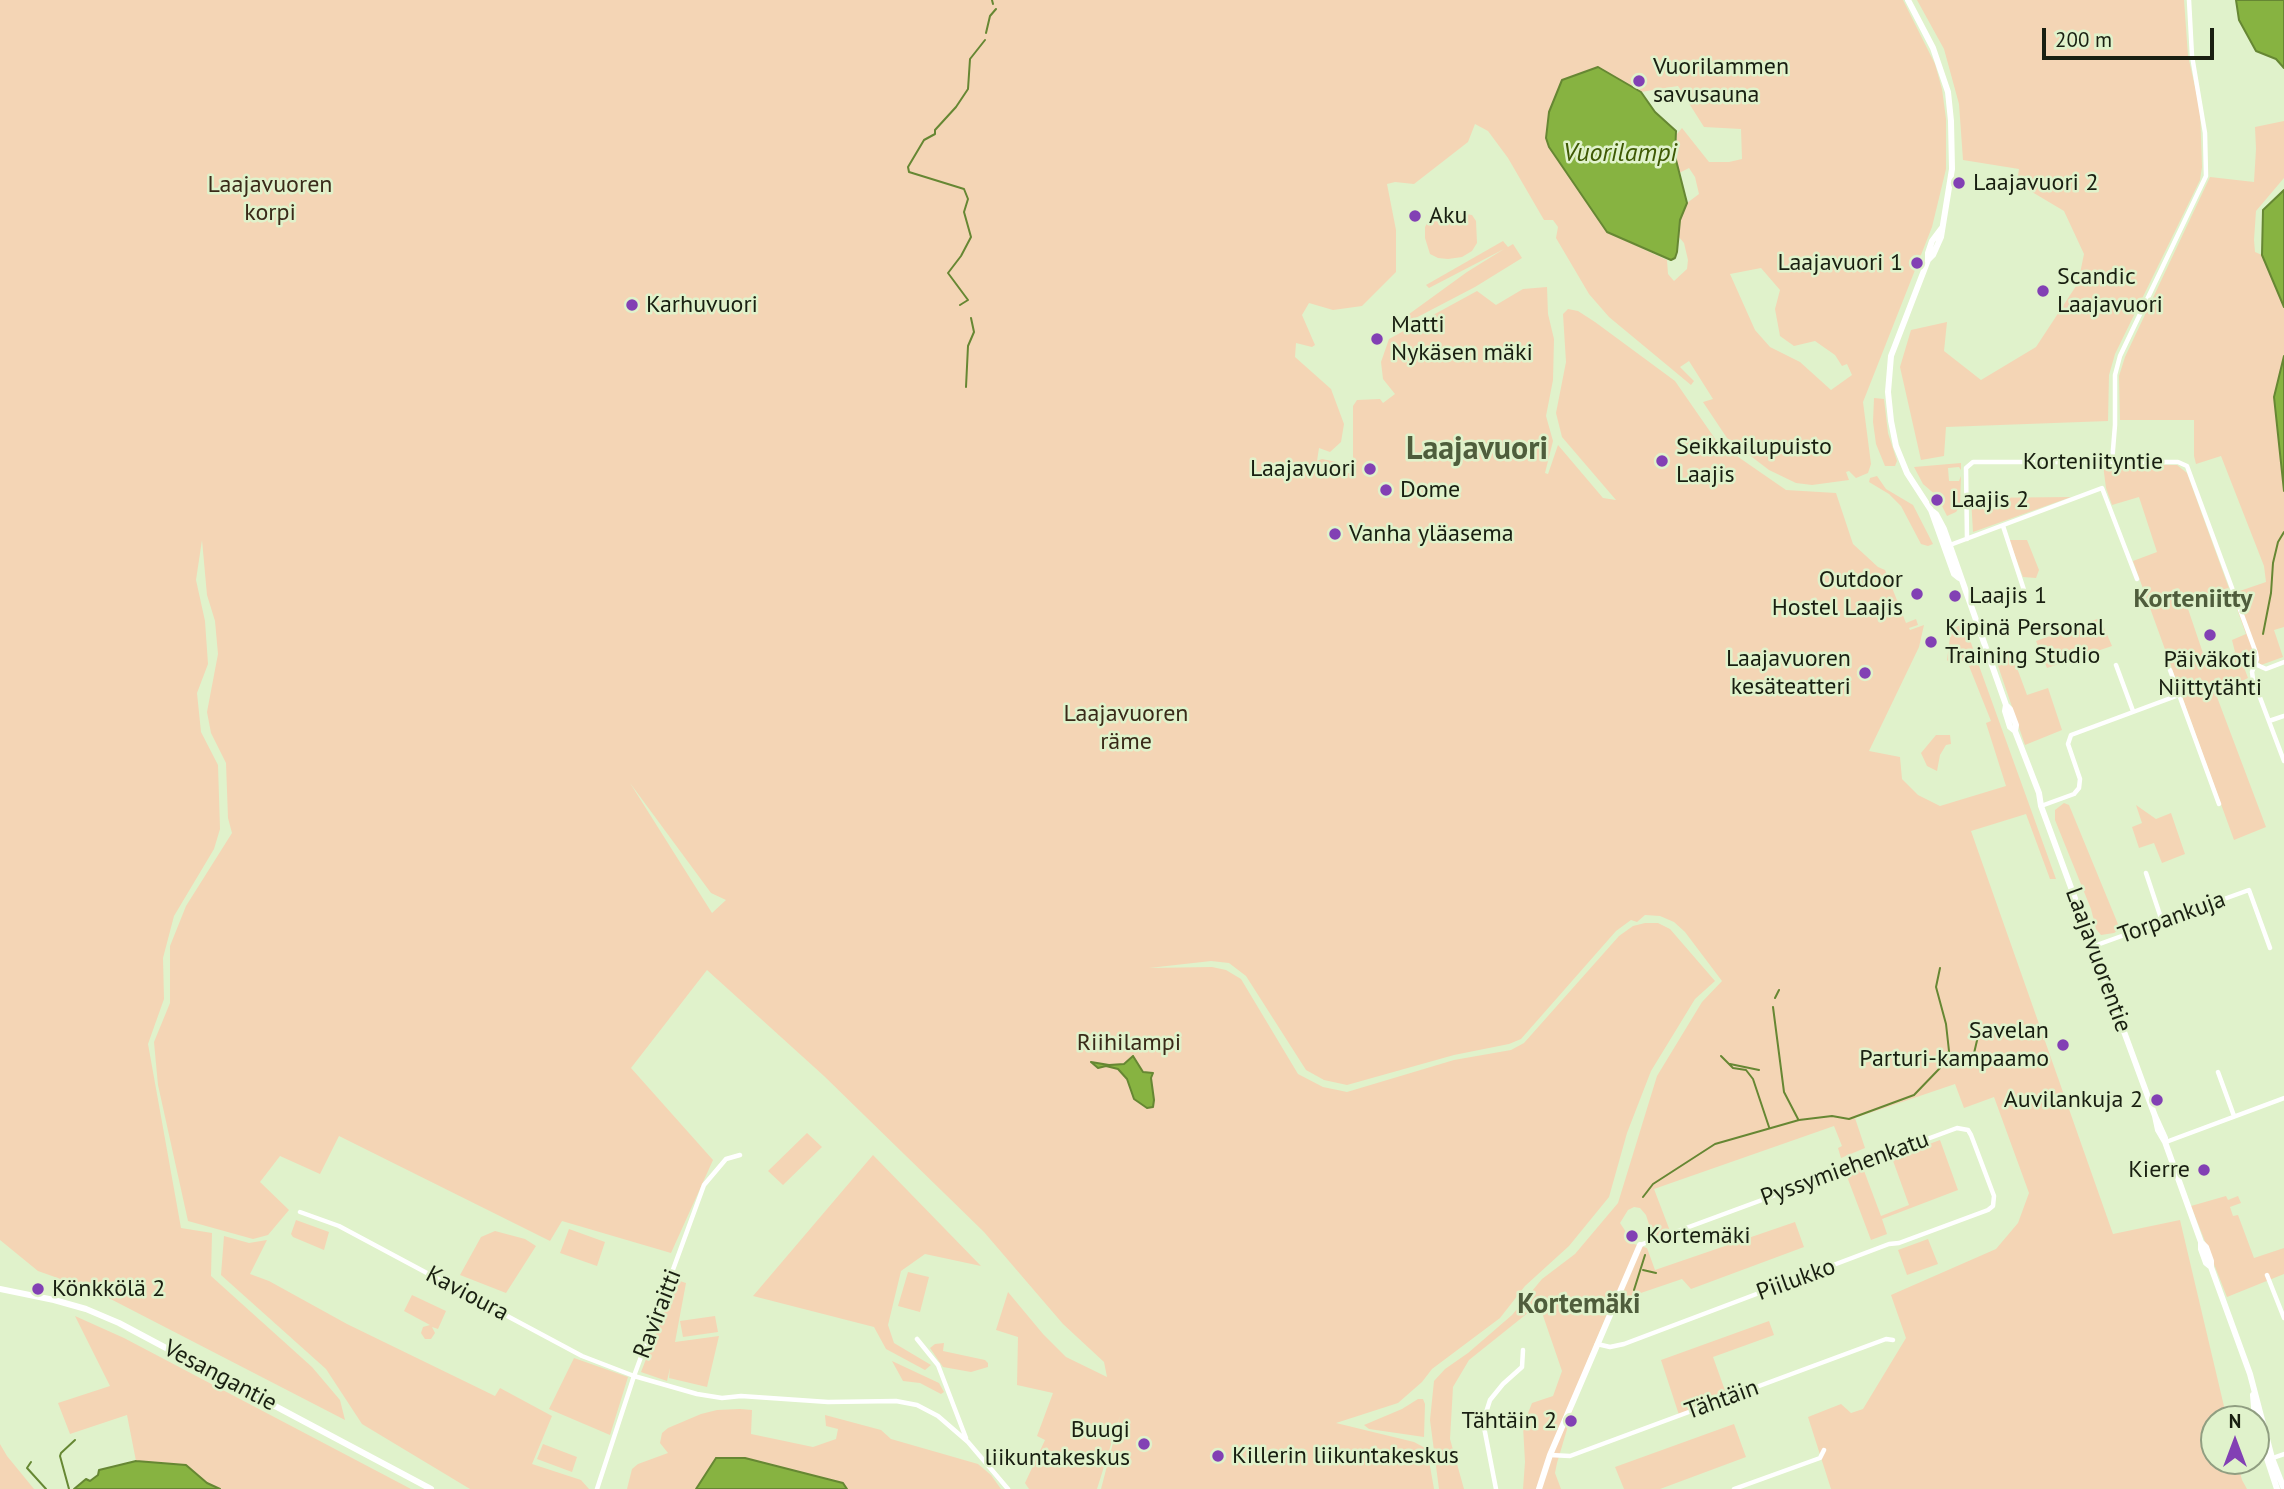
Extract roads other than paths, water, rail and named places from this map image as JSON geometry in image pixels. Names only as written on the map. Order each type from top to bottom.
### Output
[{"type":"main road","name":"Laajavuorentie","points":[[1908,0],[1933,48],[1948,92],[1952,169],[1941,229],[1935,234],[1927,253],[1928,260],[1891,356],[1888,392],[1896,446],[1907,473],[1931,510],[1954,574],[1959,578]]},
{"type":"main road","name":"Laajavuorentie","points":[[1931,510],[1936,514],[1950,544],[1960,572],[1959,578],[2006,705],[2010,727],[2015,732],[2039,793],[2041,806],[2162,1129],[2201,1242],[2209,1254],[2211,1267],[2259,1405]]},
{"type":"main road","name":"Pyssymiehenkatu","points":[[1539,1489],[1550,1455],[1643,1243]]},
{"type":"main road","name":"Vesangantie","points":[[0,1289],[86,1309],[119,1323],[430,1489]]},
{"type":"main road","name":"Laajavuorentie","points":[[2253,1390],[2254,1405]]},
{"type":"main road","name":"Laajavuorentie","points":[[2270,1461],[2284,1489]]},
{"type":"main road","name":"Laajavuorentie","points":[[2270,1463],[2277,1489]]},
{"type":"street","points":[[2112,462],[2115,375],[2120,356],[2206,176],[2205,133],[2192,56],[2189,0]]},
{"type":"street","name":"Korteniityntie","points":[[1967,539],[1966,468],[1970,463],[2178,462],[2187,466],[2256,653],[2252,674],[2284,761]]},
{"type":"street","points":[[1950,544],[2102,488],[2137,579]]},
{"type":"street","points":[[2003,526],[2024,590]]},
{"type":"street","points":[[2255,664],[2266,669],[2284,662]]},
{"type":"street","points":[[2116,664],[2133,711]]},
{"type":"street","points":[[2170,670],[2219,804]]},
{"type":"street","points":[[2041,806],[2074,794],[2079,788],[2080,779],[2068,744],[2071,735],[2179,695]]},
{"type":"street","points":[[2269,722],[2284,716]]},
{"type":"street","points":[[2146,873],[2162,921]]},
{"type":"street","name":"Torpankuja","points":[[2094,946],[2249,890],[2270,948]]},
{"type":"street","points":[[2218,1072],[2234,1116]]},
{"type":"street","points":[[2165,1142],[2284,1098]]},
{"type":"street","name":"Pyssymiehenkatu","points":[[1643,1243],[1957,1128],[1968,1130],[1971,1135],[1994,1196],[1993,1206]]},
{"type":"street","name":"Raviraitti","points":[[597,1489],[634,1376],[704,1185],[726,1159],[740,1155]]},
{"type":"street","name":"Piilukko","points":[[1597,1344],[1610,1347],[1625,1344],[1993,1206]]},
{"type":"street","name":"Kavioura","points":[[300,1212],[339,1226],[573,1351],[634,1376],[697,1394],[722,1398],[741,1396],[828,1402],[896,1401],[917,1405],[937,1416],[968,1442]]},
{"type":"street","points":[[2267,1275],[2284,1318]]},
{"type":"street","points":[[916,1339],[938,1365],[968,1442],[1008,1489]]},
{"type":"street","name":"Tähtäin","points":[[1550,1455],[1570,1456],[1886,1339],[1893,1340]]},
{"type":"street","points":[[1496,1489],[1483,1422],[1490,1400],[1522,1367],[1523,1350]]},
{"type":"street","points":[[1734,1489],[1820,1458],[1824,1450]]},
{"type":"water","points":[[2236,0],[2284,0],[2284,68],[2276,59],[2256,51],[2239,20]]},
{"type":"water","name":"Vuorilampi","points":[[1598,67],[1641,92],[1655,112],[1676,131],[1675,156],[1687,203],[1680,220],[1677,252],[1671,260],[1607,232],[1549,147],[1546,138],[1549,112],[1562,80]]},
{"type":"water","points":[[2284,190],[2284,307],[2262,255],[2263,210]]},
{"type":"water","points":[[2284,356],[2284,491],[2274,397]]},
{"type":"water","name":"Riihilampi","points":[[1133,1056],[1143,1072],[1153,1073],[1153,1107],[1147,1108],[1134,1099],[1127,1079],[1118,1069],[1106,1066],[1098,1068],[1091,1062],[1124,1064]]},
{"type":"water","points":[[716,1458],[745,1458],[843,1483],[847,1489],[696,1489]]},
{"type":"water","points":[[136,1461],[186,1465],[207,1483],[220,1489],[74,1489],[86,1479],[90,1481],[98,1475],[99,1470]]},
{"type":"waterway","points":[[992,0],[993,4]]},
{"type":"waterway","points":[[986,33],[990,16],[996,9]]},
{"type":"waterway","points":[[960,305],[968,300],[948,273],[971,237],[964,212],[968,199],[964,189],[909,172],[908,167],[924,140],[935,134],[935,130],[968,89],[970,59],[985,40]]},
{"type":"waterway","points":[[966,387],[968,346],[974,332],[971,318]]},
{"type":"waterway","points":[[2263,634],[2271,593],[2273,563],[2278,542],[2284,532]]},
{"type":"waterway","points":[[1940,968],[1936,987],[1946,1024],[1949,1051],[1943,1062]]},
{"type":"waterway","points":[[1775,998],[1779,990]]},
{"type":"waterway","points":[[1773,1007],[1784,1092],[1798,1119]]},
{"type":"waterway","points":[[1971,1066],[1979,1032]]},
{"type":"waterway","points":[[1721,1056],[1733,1068],[1746,1070],[1753,1079],[1769,1127]]},
{"type":"waterway","points":[[1730,1064],[1759,1070]]},
{"type":"waterway","points":[[1643,1197],[1653,1184],[1715,1144],[1799,1120],[1832,1116],[1849,1119],[1914,1095],[1940,1068]]},
{"type":"waterway","points":[[1634,1290],[1645,1255]]},
{"type":"waterway","points":[[1643,1270],[1656,1273]]},
{"type":"waterway","points":[[69,1489],[60,1456],[75,1440]]},
{"type":"waterway","points":[[31,1462],[27,1468],[46,1489]]},
{"type":"place","name":"Vuorilammen savusauna","points":[[1639,81]]},
{"type":"place","name":"Laajavuori 2","points":[[1959,183]]},
{"type":"place","name":"Aku","points":[[1415,216]]},
{"type":"place","name":"Laajavuori 1","points":[[1917,263]]},
{"type":"place","name":"Scandic Laajavuori","points":[[2043,291]]},
{"type":"place","name":"Karhuvuori","points":[[632,305]]},
{"type":"place","name":"Matti Nykäsen mäki","points":[[1377,339]]},
{"type":"place","name":"Seikkailupuisto Laajis","points":[[1662,461]]},
{"type":"place","name":"Laajavuori","points":[[1370,469]]},
{"type":"place","name":"Dome","points":[[1386,490]]},
{"type":"place","name":"Laajis 2","points":[[1937,500]]},
{"type":"place","name":"Vanha yläasema","points":[[1335,534]]},
{"type":"place","name":"Outdoor Hostel Laajis","points":[[1917,594]]},
{"type":"place","name":"Laajis 1","points":[[1955,596]]},
{"type":"place","name":"Päiväkoti Niittytähti","points":[[2210,635]]},
{"type":"place","name":"Kipinä Personal Training Studio","points":[[1931,642]]},
{"type":"place","name":"Laajavuoren kesäteatteri","points":[[1865,673]]},
{"type":"place","name":"Savelan Parturi-kampaamo","points":[[2063,1045]]},
{"type":"place","name":"Auvilankuja 2","points":[[2157,1100]]},
{"type":"place","name":"Kierre","points":[[2204,1170]]},
{"type":"place","name":"Kortemäki","points":[[1632,1236]]},
{"type":"place","name":"Könkkölä 2","points":[[38,1289]]},
{"type":"place","name":"Tähtäin 2","points":[[1571,1421]]},
{"type":"place","name":"Buugi liikuntakeskus","points":[[1144,1444]]},
{"type":"place","name":"Killerin liikuntakeskus","points":[[1218,1456]]},
{"type":"district","name":"Laajavuori","points":[[1477,450]]},
{"type":"district","name":"Korteniitty","points":[[2193,600]]},
{"type":"district","name":"Kortemäki","points":[[1579,1305]]},
{"type":"park label","name":"Laajavuoren korpi","points":[[270,199]]},
{"type":"park label","name":"Laajavuoren räme","points":[[1126,728]]}]
